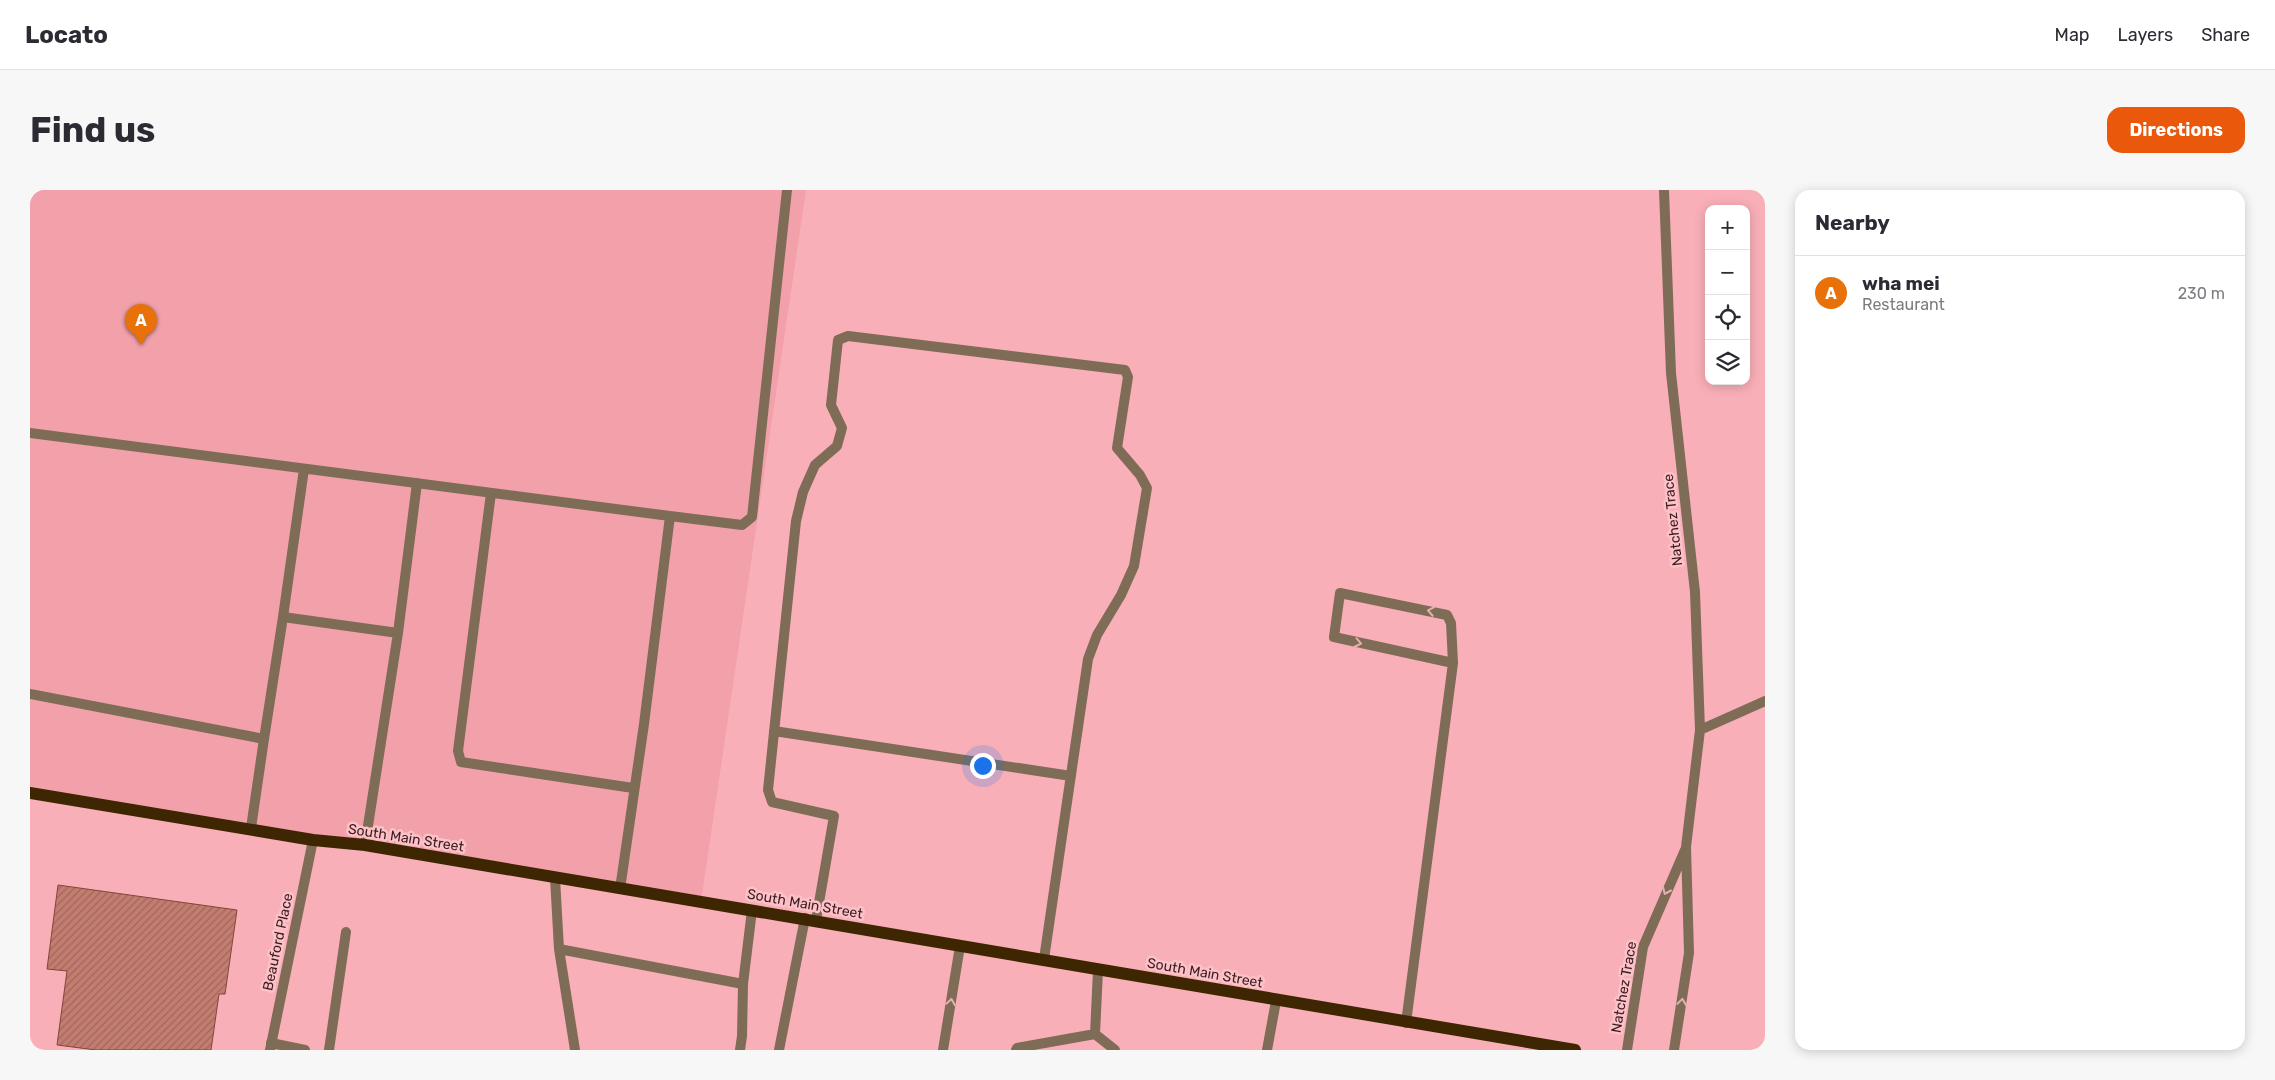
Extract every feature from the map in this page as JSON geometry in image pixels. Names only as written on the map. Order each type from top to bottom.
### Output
[{"type":"main road","name":"South Main Street","points":[[30,794],[251,828],[313,840],[365,845],[620,889],[810,919],[1570,1050]]},
{"type":"street","points":[[30,433],[742,525],[752,517],[787,190]]},
{"type":"street","name":"Natchez Trace","points":[[1664,190],[1671,374],[1694,592],[1700,730],[1686,847],[1689,953],[1674,1050]]},
{"type":"street","points":[[779,1050],[834,816],[772,802],[768,790],[796,521],[803,492],[815,465],[837,446],[842,428],[831,405],[838,340],[848,336],[1125,370],[1128,377],[1117,448],[1140,476],[1147,488],[1134,566],[1121,595],[1097,635],[1088,659],[1044,959]]},
{"type":"street","points":[[251,828],[304,469]]},
{"type":"street","points":[[365,845],[398,633],[417,483]]},
{"type":"street","points":[[491,493],[458,751],[460,762],[633,788]]},
{"type":"street","points":[[620,889],[633,788],[644,724],[670,516]]},
{"type":"street","points":[[1406,1023],[1453,663],[1452,623],[1447,615],[1340,593],[1334,637],[1453,663]]},
{"type":"street","points":[[283,617],[398,633]]},
{"type":"street","points":[[30,694],[264,739]]},
{"type":"street","points":[[1700,730],[1765,700]]},
{"type":"street","points":[[774,731],[1071,776]]},
{"type":"street","name":"Beauford Place","points":[[271,1047],[313,840]]},
{"type":"street","name":"Natchez Trace","points":[[1627,1050],[1643,947],[1686,847]]},
{"type":"street","points":[[555,878],[559,949],[575,1050]]},
{"type":"street","points":[[740,1050],[743,984],[752,910]]},
{"type":"street","points":[[329,1050],[346,932]]},
{"type":"street","points":[[943,1050],[960,946]]},
{"type":"street","points":[[559,949],[743,984]]},
{"type":"street","points":[[1095,1034],[1098,970]]},
{"type":"street","points":[[1267,1050],[1276,1000]]},
{"type":"street","points":[[1016,1050],[1017,1048],[1095,1034],[1115,1050]]},
{"type":"street","points":[[271,1047],[305,1050]]},
{"type":"shaded area","points":[[30,190],[806,190],[701,902],[30,794]]},
{"type":"building","points":[[58,885],[237,910],[225,994],[219,994],[211,1050],[96,1050],[57,1045],[67,971],[47,969]]},
{"type":"place","name":"wha mei","points":[[141,345]]}]
